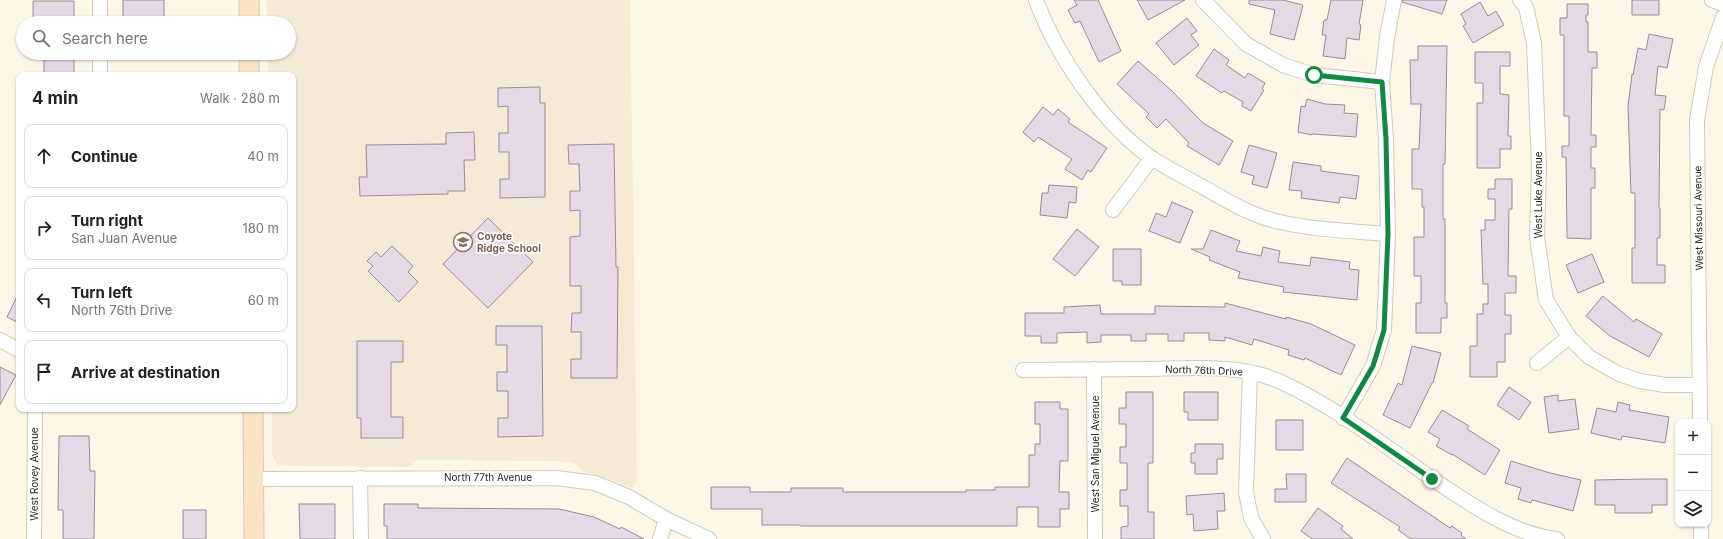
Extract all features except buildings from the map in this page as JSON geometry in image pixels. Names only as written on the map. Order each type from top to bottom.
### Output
[{"type":"main road","points":[[248,0],[249,16]]},
{"type":"main road","points":[[249,60],[249,72]]},
{"type":"main road","points":[[253,412],[254,539]]},
{"type":"street","points":[[100,0],[100,16]]},
{"type":"street","points":[[1036,0],[1042,16],[1086,92],[1118,128],[1152,158],[1235,206],[1279,222],[1320,228],[1388,234]]},
{"type":"street","points":[[1203,0],[1246,44],[1283,65],[1314,75],[1382,82]]},
{"type":"street","points":[[1343,418],[1373,366],[1384,330],[1388,234],[1386,139],[1382,82],[1387,37],[1394,0]]},
{"type":"street","name":"West Luke Avenue","points":[[1520,0],[1526,7],[1534,43],[1539,167],[1537,237],[1546,300],[1569,337],[1589,357],[1618,374],[1640,381],[1665,385],[1700,385]]},
{"type":"street","points":[[1712,0],[1723,4]]},
{"type":"street","name":"West Missouri Avenue","points":[[1700,419],[1697,120],[1706,67],[1723,17]]},
{"type":"street","points":[[100,60],[100,72]]},
{"type":"street","points":[[1113,210],[1152,158]]},
{"type":"street","points":[[1537,363],[1569,337]]},
{"type":"street","points":[[0,340],[16,348]]},
{"type":"street","name":"North 76th Drive","points":[[1023,370],[1203,368],[1250,372],[1280,381],[1343,418],[1432,479],[1486,513],[1522,531],[1551,539]]},
{"type":"street","name":"West San Miguel Avenue","points":[[1094,369],[1095,539]]},
{"type":"street","points":[[1250,372],[1246,492],[1251,518],[1263,539]]},
{"type":"street","name":"West Rovey Avenue","points":[[34,539],[35,412]]},
{"type":"street","name":"North 77th Avenue","points":[[254,479],[497,477],[556,478],[595,483],[629,497],[666,519],[709,539]]},
{"type":"street","points":[[360,478],[361,539]]},
{"type":"street","points":[[660,539],[666,519]]},
{"type":"street","points":[[1701,527],[1701,539]]},
{"type":"shaded area","name":"Coyote Ridge School","points":[[267,0],[630,0],[637,481],[633,488],[584,471],[574,463],[557,461],[418,460],[408,467],[280,466],[276,463],[272,454],[272,412],[296,412],[296,72],[268,72],[268,60],[296,60],[296,16],[267,16]]},
{"type":"place","name":"Coyote Ridge School","points":[[463,242]]},
{"type":"route","points":[[1314,75],[1382,82],[1386,139],[1388,234],[1384,330],[1373,366],[1343,418],[1432,479]]}]
